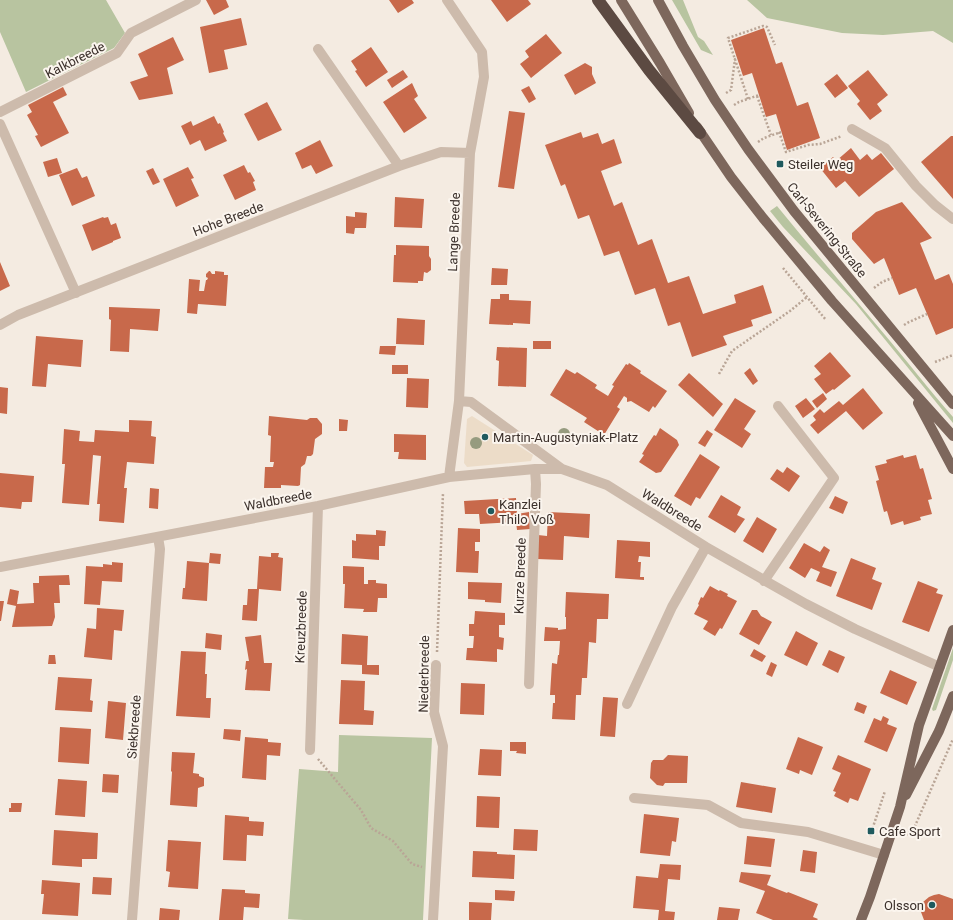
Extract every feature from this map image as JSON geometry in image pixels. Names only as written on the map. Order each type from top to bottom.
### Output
[{"type":"highway","points":[[598,0],[649,70],[700,133]]},
{"type":"main road","points":[[621,0],[660,63],[700,133],[762,218],[832,301],[953,436]]},
{"type":"main road","name":"Carl-Severing-Straße","points":[[658,0],[715,100],[748,149],[794,211],[953,404]]},
{"type":"main road","points":[[910,389],[953,469]]},
{"type":"main road","points":[[861,920],[900,807],[919,725],[953,630]]},
{"type":"main road","points":[[900,807],[939,731],[953,696]]},
{"type":"street","name":"Kalkbreede","points":[[0,112],[117,53],[131,34],[196,0]]},
{"type":"street","name":"Lange Breede","points":[[447,0],[482,52],[484,76],[470,153],[460,401],[449,477]]},
{"type":"street","points":[[318,49],[399,166]]},
{"type":"street","points":[[0,124],[76,293]]},
{"type":"street","points":[[852,129],[885,148],[916,186],[935,205],[953,219]]},
{"type":"street","name":"Hohe Breede","points":[[0,325],[18,315],[399,166],[441,152],[470,153]]},
{"type":"street","name":"Waldbreede","points":[[460,401],[471,402],[562,469],[607,485],[706,547],[764,581],[854,630],[940,666]]},
{"type":"street","points":[[764,581],[834,478],[778,406]]},
{"type":"street","name":"Waldbreede","points":[[0,567],[318,506],[449,477],[536,469],[562,469]]},
{"type":"street","name":"Kurze Breede","points":[[529,684],[536,469]]},
{"type":"street","name":"Kreuzbreede","points":[[310,750],[318,506]]},
{"type":"street","name":"Siekbreede","points":[[132,920],[160,549],[158,537]]},
{"type":"street","points":[[627,704],[672,607],[706,547]]},
{"type":"street","name":"Niederbreede","points":[[433,920],[443,746],[434,712],[436,665]]},
{"type":"street","points":[[634,798],[708,805],[741,824],[808,832],[884,855]]},
{"type":"path","points":[[748,99],[736,58],[728,38],[763,26],[768,27],[775,45]]},
{"type":"path","points":[[715,100],[731,90],[736,58]]},
{"type":"path","points":[[723,112],[739,102],[758,96],[771,135]]},
{"type":"path","points":[[748,149],[764,138],[780,132],[786,152],[808,145],[820,144],[843,136]]},
{"type":"path","points":[[783,268],[826,320]]},
{"type":"path","points":[[864,297],[882,282],[892,278]]},
{"type":"path","points":[[719,374],[732,351],[790,312],[807,297]]},
{"type":"path","points":[[895,333],[909,322],[927,314]]},
{"type":"path","points":[[925,369],[933,363],[953,355]]},
{"type":"path","name":"Niederbreede","points":[[436,665],[443,494],[449,477]]},
{"type":"path","points":[[915,826],[953,739]]},
{"type":"path","points":[[310,750],[361,810],[371,828],[393,841],[412,864],[436,871]]},
{"type":"path","points":[[868,842],[885,791]]},
{"type":"green space","points":[[0,0],[106,0],[125,33],[114,48],[26,92],[0,32]]},
{"type":"green space","points":[[672,0],[683,0],[698,37],[704,41],[713,55],[701,50]]},
{"type":"green space","points":[[747,0],[953,0],[953,43],[933,31],[883,35],[842,33],[767,18]]},
{"type":"green space","points":[[777,206],[953,417],[953,423],[856,304],[783,227],[770,211]]},
{"type":"green space","points":[[953,648],[953,660],[936,710],[933,711],[932,709]]},
{"type":"green space","points":[[339,735],[432,738],[423,920],[288,919],[299,769],[338,772]]},
{"type":"shaded area","name":"Martin-Augustyniak-Platz","points":[[472,416],[533,455],[531,461],[467,467],[464,463],[467,419]]},
{"type":"building","points":[[206,0],[226,0],[229,7],[214,15]]},
{"type":"building","points":[[389,0],[412,0],[414,3],[398,13]]},
{"type":"building","points":[[491,0],[528,0],[531,4],[507,22]]},
{"type":"building","points":[[241,18],[247,45],[224,50],[228,69],[209,73],[200,27]]},
{"type":"building","points":[[764,28],[776,64],[782,62],[797,106],[808,102],[820,138],[787,150],[776,114],[766,117],[752,73],[743,76],[731,40]]},
{"type":"building","points":[[546,34],[562,53],[531,78],[520,64],[529,57],[525,51]]},
{"type":"building","points":[[173,37],[184,60],[167,68],[173,94],[139,100],[130,82],[148,76],[138,54]]},
{"type":"building","points":[[371,47],[388,72],[366,87],[355,71],[357,70],[351,61]]},
{"type":"building","points":[[585,63],[592,67],[592,74],[596,83],[575,95],[564,75]]},
{"type":"building","points":[[403,70],[408,77],[392,88],[387,80]]},
{"type":"building","points":[[868,70],[888,95],[877,104],[882,111],[870,120],[857,104],[860,101],[848,86]]},
{"type":"building","points":[[837,74],[848,88],[835,98],[824,84]]},
{"type":"building","points":[[412,83],[418,96],[414,99],[427,118],[404,133],[383,102]]},
{"type":"building","points":[[529,86],[536,99],[529,103],[521,90]]},
{"type":"building","points":[[63,87],[67,95],[53,102],[69,133],[41,147],[35,136],[38,135],[27,115],[32,112],[28,105]]},
{"type":"building","points":[[267,102],[282,130],[258,141],[244,114]]},
{"type":"building","points":[[509,111],[525,113],[514,189],[498,187]]},
{"type":"building","points":[[214,116],[218,124],[220,123],[227,141],[205,151],[200,140],[190,145],[181,126],[191,121],[193,126]]},
{"type":"building","points":[[581,132],[583,138],[598,133],[602,144],[614,139],[622,163],[601,171],[614,206],[622,202],[638,245],[652,239],[668,283],[689,276],[703,314],[736,303],[734,295],[763,285],[772,313],[751,320],[753,326],[723,336],[727,345],[692,357],[680,322],[668,326],[655,288],[635,295],[619,251],[604,256],[589,215],[578,219],[565,184],[561,186],[545,145]]},
{"type":"building","points":[[951,136],[953,136],[953,199],[921,162]]},
{"type":"building","points":[[320,140],[333,166],[316,174],[311,165],[302,169],[295,153]]},
{"type":"building","points":[[851,148],[860,160],[867,154],[872,160],[881,153],[894,169],[859,197],[845,181],[836,188],[820,168],[833,157],[836,161]]},
{"type":"building","points":[[57,158],[62,173],[48,177],[43,162]]},
{"type":"building","points":[[244,165],[248,173],[250,172],[255,181],[253,182],[256,190],[235,200],[223,175]]},
{"type":"building","points":[[188,167],[194,178],[191,179],[199,196],[176,207],[163,179]]},
{"type":"building","points":[[77,168],[82,178],[87,176],[95,196],[72,206],[59,175]]},
{"type":"building","points":[[153,168],[160,182],[153,185],[146,171]]},
{"type":"building","points":[[395,197],[424,199],[422,228],[394,227]]},
{"type":"building","points":[[902,202],[932,238],[920,243],[935,280],[949,274],[953,284],[953,328],[936,335],[916,288],[899,295],[884,258],[874,264],[852,239],[852,233],[876,212]]},
{"type":"building","points":[[355,212],[367,213],[366,228],[355,228],[354,234],[346,233],[346,216],[355,217]]},
{"type":"building","points":[[103,217],[108,217],[111,225],[116,223],[121,238],[92,251],[82,225]]},
{"type":"building","points":[[396,245],[429,246],[431,270],[427,273],[424,272],[423,281],[418,281],[418,283],[393,282]]},
{"type":"building","points":[[0,262],[10,286],[0,291]]},
{"type":"building","points":[[492,268],[508,269],[507,285],[491,285]]},
{"type":"building","points":[[209,271],[212,274],[215,274],[215,271],[224,272],[224,275],[228,275],[226,306],[198,304],[197,314],[187,313],[189,279],[200,280],[199,291],[204,291],[206,280],[208,278],[206,277],[206,274]]},
{"type":"building","points":[[500,294],[509,294],[509,300],[531,301],[530,324],[489,324],[491,299],[500,299]]},
{"type":"building","points":[[109,307],[160,309],[158,331],[130,329],[129,352],[110,351],[111,320],[109,319]]},
{"type":"building","points":[[397,318],[425,320],[424,345],[396,344]]},
{"type":"building","points":[[36,336],[83,340],[81,367],[48,364],[46,387],[32,386]]},
{"type":"building","points":[[533,341],[551,341],[551,349],[533,349]]},
{"type":"building","points":[[380,346],[396,346],[395,355],[379,354]]},
{"type":"building","points":[[497,347],[527,348],[526,387],[498,386],[499,361],[496,360]]},
{"type":"building","points":[[830,352],[851,376],[834,390],[833,389],[826,394],[814,379],[821,374],[814,366]]},
{"type":"building","points":[[629,363],[641,371],[640,373],[667,391],[655,408],[653,406],[649,412],[631,401],[627,402],[627,398],[624,396],[617,407],[620,409],[604,435],[584,422],[587,418],[550,395],[566,369],[575,374],[577,372],[597,385],[595,388],[608,396],[614,386],[612,385],[626,364],[628,365]]},
{"type":"building","points":[[392,365],[408,365],[408,374],[392,374]]},
{"type":"building","points":[[750,368],[758,381],[753,385],[744,373]]},
{"type":"building","points":[[689,373],[723,404],[713,417],[678,385]]},
{"type":"building","points":[[407,378],[429,379],[428,408],[406,407]]},
{"type":"building","points":[[0,387],[8,388],[7,414],[0,413]]},
{"type":"building","points":[[863,388],[883,413],[863,430],[846,411],[818,434],[810,425],[816,420],[813,416],[820,409],[824,413],[839,401],[843,405]]},
{"type":"building","points":[[823,393],[827,399],[817,408],[812,401]]},
{"type":"building","points":[[735,398],[756,411],[744,429],[751,434],[742,448],[714,430]]},
{"type":"building","points":[[806,398],[815,409],[803,418],[795,406]]},
{"type":"building","points":[[269,416],[307,420],[310,418],[317,418],[322,424],[322,434],[315,439],[313,454],[311,456],[307,456],[305,464],[301,467],[300,485],[298,486],[281,485],[281,488],[264,488],[265,467],[273,467],[274,462],[270,462],[271,436],[268,435]]},
{"type":"building","points":[[339,419],[348,420],[347,431],[339,431]]},
{"type":"building","points":[[129,420],[152,421],[151,436],[156,437],[154,464],[127,462],[124,488],[127,488],[124,523],[99,521],[100,504],[97,504],[101,456],[93,455],[89,505],[62,503],[65,464],[62,464],[64,429],[80,431],[79,441],[94,442],[95,430],[129,432]]},
{"type":"building","points":[[660,428],[677,440],[679,445],[661,472],[656,473],[639,462],[644,455],[642,454],[648,444],[654,435],[656,436]]},
{"type":"building","points":[[707,430],[713,434],[705,447],[698,443]]},
{"type":"building","points":[[394,434],[426,435],[426,460],[398,459],[399,452],[394,452]]},
{"type":"building","points":[[700,454],[720,467],[700,499],[696,497],[691,506],[674,496]]},
{"type":"building","points":[[903,455],[904,458],[916,455],[920,469],[923,468],[932,499],[928,500],[932,514],[920,517],[921,520],[904,525],[903,521],[891,525],[887,511],[884,512],[876,481],[879,480],[875,466],[887,463],[886,460]]},
{"type":"building","points":[[787,467],[800,476],[789,492],[770,479],[777,469],[783,473]]},
{"type":"building","points":[[0,473],[34,476],[32,502],[22,502],[21,509],[0,507]]},
{"type":"building","points":[[150,488],[159,489],[158,509],[149,508]]},
{"type":"building","points":[[721,495],[741,507],[737,515],[745,519],[735,533],[708,517]]},
{"type":"building","points":[[835,496],[848,502],[843,514],[829,508]]},
{"type":"building","points":[[516,498],[517,514],[529,512],[530,529],[517,530],[516,522],[480,524],[479,514],[465,514],[464,501]]},
{"type":"building","points":[[548,512],[590,514],[589,538],[564,536],[563,560],[537,559],[538,535],[547,536]]},
{"type":"building","points":[[757,517],[777,529],[763,553],[743,541]]},
{"type":"building","points":[[458,528],[480,529],[480,542],[475,542],[475,551],[479,551],[478,573],[456,572]]},
{"type":"building","points":[[376,530],[386,531],[385,546],[379,546],[379,560],[352,558],[352,540],[356,541],[356,534],[376,535]]},
{"type":"building","points":[[617,540],[650,542],[650,557],[639,556],[638,562],[641,562],[640,577],[644,577],[644,580],[615,578]]},
{"type":"building","points":[[804,543],[820,552],[824,546],[830,550],[822,567],[837,572],[831,587],[816,581],[820,572],[811,568],[805,578],[789,568]]},
{"type":"building","points":[[210,553],[221,554],[220,564],[209,563]]},
{"type":"building","points":[[271,553],[279,553],[278,557],[283,558],[281,591],[259,589],[257,621],[242,620],[243,605],[247,605],[248,589],[257,589],[259,556],[271,557]]},
{"type":"building","points":[[851,558],[876,568],[872,579],[882,583],[872,610],[836,596]]},
{"type":"building","points":[[187,561],[209,563],[207,601],[182,599],[183,588],[185,588]]},
{"type":"building","points":[[112,562],[123,563],[122,582],[102,581],[100,605],[84,604],[86,566],[103,567],[103,564],[112,565]]},
{"type":"building","points":[[343,566],[364,567],[364,584],[368,584],[368,580],[376,580],[376,583],[387,584],[387,598],[378,598],[377,612],[363,612],[364,609],[344,608],[345,584],[343,584]]},
{"type":"building","points":[[69,575],[70,585],[59,585],[60,603],[54,603],[55,617],[52,626],[12,627],[16,606],[7,604],[10,589],[19,591],[17,604],[34,603],[33,583],[39,583],[39,576]]},
{"type":"building","points":[[918,581],[938,589],[936,593],[943,595],[929,632],[902,622]]},
{"type":"building","points":[[468,582],[502,583],[501,603],[468,599]]},
{"type":"building","points":[[710,586],[728,594],[727,596],[737,601],[722,629],[720,628],[715,636],[703,629],[708,621],[694,614],[701,597],[703,598]]},
{"type":"building","points":[[566,592],[609,594],[608,619],[597,619],[596,643],[589,642],[587,678],[582,678],[581,695],[576,695],[575,720],[552,719],[555,695],[550,695],[552,663],[557,664],[560,641],[544,641],[545,627],[558,628],[558,630],[566,629]]},
{"type":"building","points":[[0,601],[4,601],[1,621],[0,621]]},
{"type":"building","points":[[97,608],[124,610],[122,631],[114,630],[112,660],[84,657],[87,628],[96,629]]},
{"type":"building","points":[[752,610],[757,610],[761,616],[772,622],[759,645],[739,634]]},
{"type":"building","points":[[475,611],[505,613],[505,625],[499,625],[499,637],[504,638],[503,650],[497,649],[497,662],[466,660],[467,648],[473,648],[474,636],[469,636],[469,624],[474,624]]},
{"type":"building","points":[[796,631],[818,643],[807,666],[784,655]]},
{"type":"building","points":[[206,633],[222,635],[221,650],[205,648]]},
{"type":"building","points":[[342,634],[368,636],[367,665],[379,665],[379,675],[362,674],[362,665],[341,664]]},
{"type":"building","points":[[261,635],[264,663],[272,663],[270,691],[245,690],[247,669],[245,670],[246,661],[249,661],[245,637]]},
{"type":"building","points":[[754,649],[766,656],[762,662],[750,656]]},
{"type":"building","points":[[829,650],[845,657],[838,673],[822,665]]},
{"type":"building","points":[[181,651],[206,652],[206,698],[211,698],[210,718],[176,716]]},
{"type":"building","points":[[49,655],[55,655],[56,664],[48,664]]},
{"type":"building","points":[[771,662],[777,665],[772,677],[766,674]]},
{"type":"building","points":[[890,670],[917,682],[907,705],[880,693]]},
{"type":"building","points":[[58,677],[92,679],[90,700],[93,701],[92,712],[55,710]]},
{"type":"building","points":[[341,680],[365,681],[364,710],[374,711],[373,725],[339,724]]},
{"type":"building","points":[[461,683],[485,684],[484,715],[460,714]]},
{"type":"building","points":[[603,697],[618,698],[615,737],[600,736]]},
{"type":"building","points":[[108,701],[126,703],[123,740],[105,738]]},
{"type":"building","points":[[857,702],[867,706],[864,714],[854,710]]},
{"type":"building","points":[[883,716],[889,719],[887,724],[897,728],[887,752],[864,742],[874,718],[881,721]]},
{"type":"building","points":[[60,727],[91,729],[89,764],[58,762]]},
{"type":"building","points":[[224,729],[241,730],[240,741],[223,739]]},
{"type":"building","points":[[245,737],[268,739],[268,742],[281,743],[280,756],[267,755],[266,780],[242,778]]},
{"type":"building","points":[[798,737],[823,747],[812,775],[800,770],[799,774],[786,769]]},
{"type":"building","points":[[510,742],[526,742],[526,754],[516,753],[517,751],[510,751]]},
{"type":"building","points":[[480,749],[502,750],[501,776],[478,775]]},
{"type":"building","points":[[172,752],[195,753],[193,773],[199,774],[199,776],[204,778],[204,786],[198,788],[197,807],[170,805]]},
{"type":"building","points":[[668,755],[688,756],[687,783],[665,783],[663,786],[657,785],[650,778],[651,763],[653,760],[663,760]]},
{"type":"building","points":[[838,755],[871,769],[858,801],[850,798],[848,803],[834,796],[836,792],[833,791],[841,773],[832,769]]},
{"type":"building","points":[[103,774],[119,775],[118,793],[102,792]]},
{"type":"building","points":[[58,779],[87,781],[85,817],[55,815]]},
{"type":"building","points":[[741,782],[776,788],[772,813],[736,807]]},
{"type":"building","points":[[477,796],[500,797],[499,828],[476,827]]},
{"type":"building","points":[[11,803],[22,803],[21,812],[9,812]]},
{"type":"building","points":[[644,814],[679,818],[676,842],[672,841],[670,856],[640,853]]},
{"type":"building","points":[[225,815],[249,817],[249,821],[264,822],[263,836],[247,835],[246,861],[223,860]]},
{"type":"building","points":[[514,829],[538,830],[537,851],[513,850]]},
{"type":"building","points":[[54,830],[98,833],[97,859],[82,859],[82,867],[52,865]]},
{"type":"building","points":[[747,836],[775,839],[771,867],[744,864]]},
{"type":"building","points":[[168,840],[201,842],[198,889],[168,887],[170,872],[166,871]]},
{"type":"building","points":[[803,850],[817,852],[815,873],[800,871]]},
{"type":"building","points":[[473,851],[497,852],[497,854],[515,855],[514,879],[472,877]]},
{"type":"building","points":[[660,864],[681,865],[680,880],[668,879],[665,911],[675,912],[674,920],[658,920],[659,910],[633,908],[636,876],[658,878]]},
{"type":"building","points":[[741,872],[771,875],[767,885],[818,904],[813,917],[818,919],[773,920],[756,913],[765,891],[739,882]]},
{"type":"building","points":[[93,877],[112,878],[111,895],[92,894]]},
{"type":"building","points":[[42,880],[80,883],[78,916],[42,914],[44,894],[41,894]]},
{"type":"building","points":[[222,889],[245,890],[245,893],[260,894],[259,908],[244,907],[243,920],[219,920]]},
{"type":"building","points":[[495,890],[515,891],[514,901],[495,900]]},
{"type":"building","points":[[939,894],[953,899],[953,920],[924,920],[921,912],[923,902],[929,897]]},
{"type":"building","points":[[469,902],[492,903],[491,920],[469,920]]},
{"type":"building","points":[[719,907],[740,909],[738,920],[717,920]]},
{"type":"building","points":[[160,908],[180,910],[179,920],[159,920]]},
{"type":"place","name":"Steiler Weg","points":[[780,164]]},
{"type":"place","name":"Martin-Augustyniak-Platz","points":[[485,437]]},
{"type":"place","name":"Kanzlei Thilo Voß","points":[[491,511]]},
{"type":"place","name":"Cafe Sport","points":[[871,831]]},
{"type":"place","name":"Olsson","points":[[932,905]]}]
